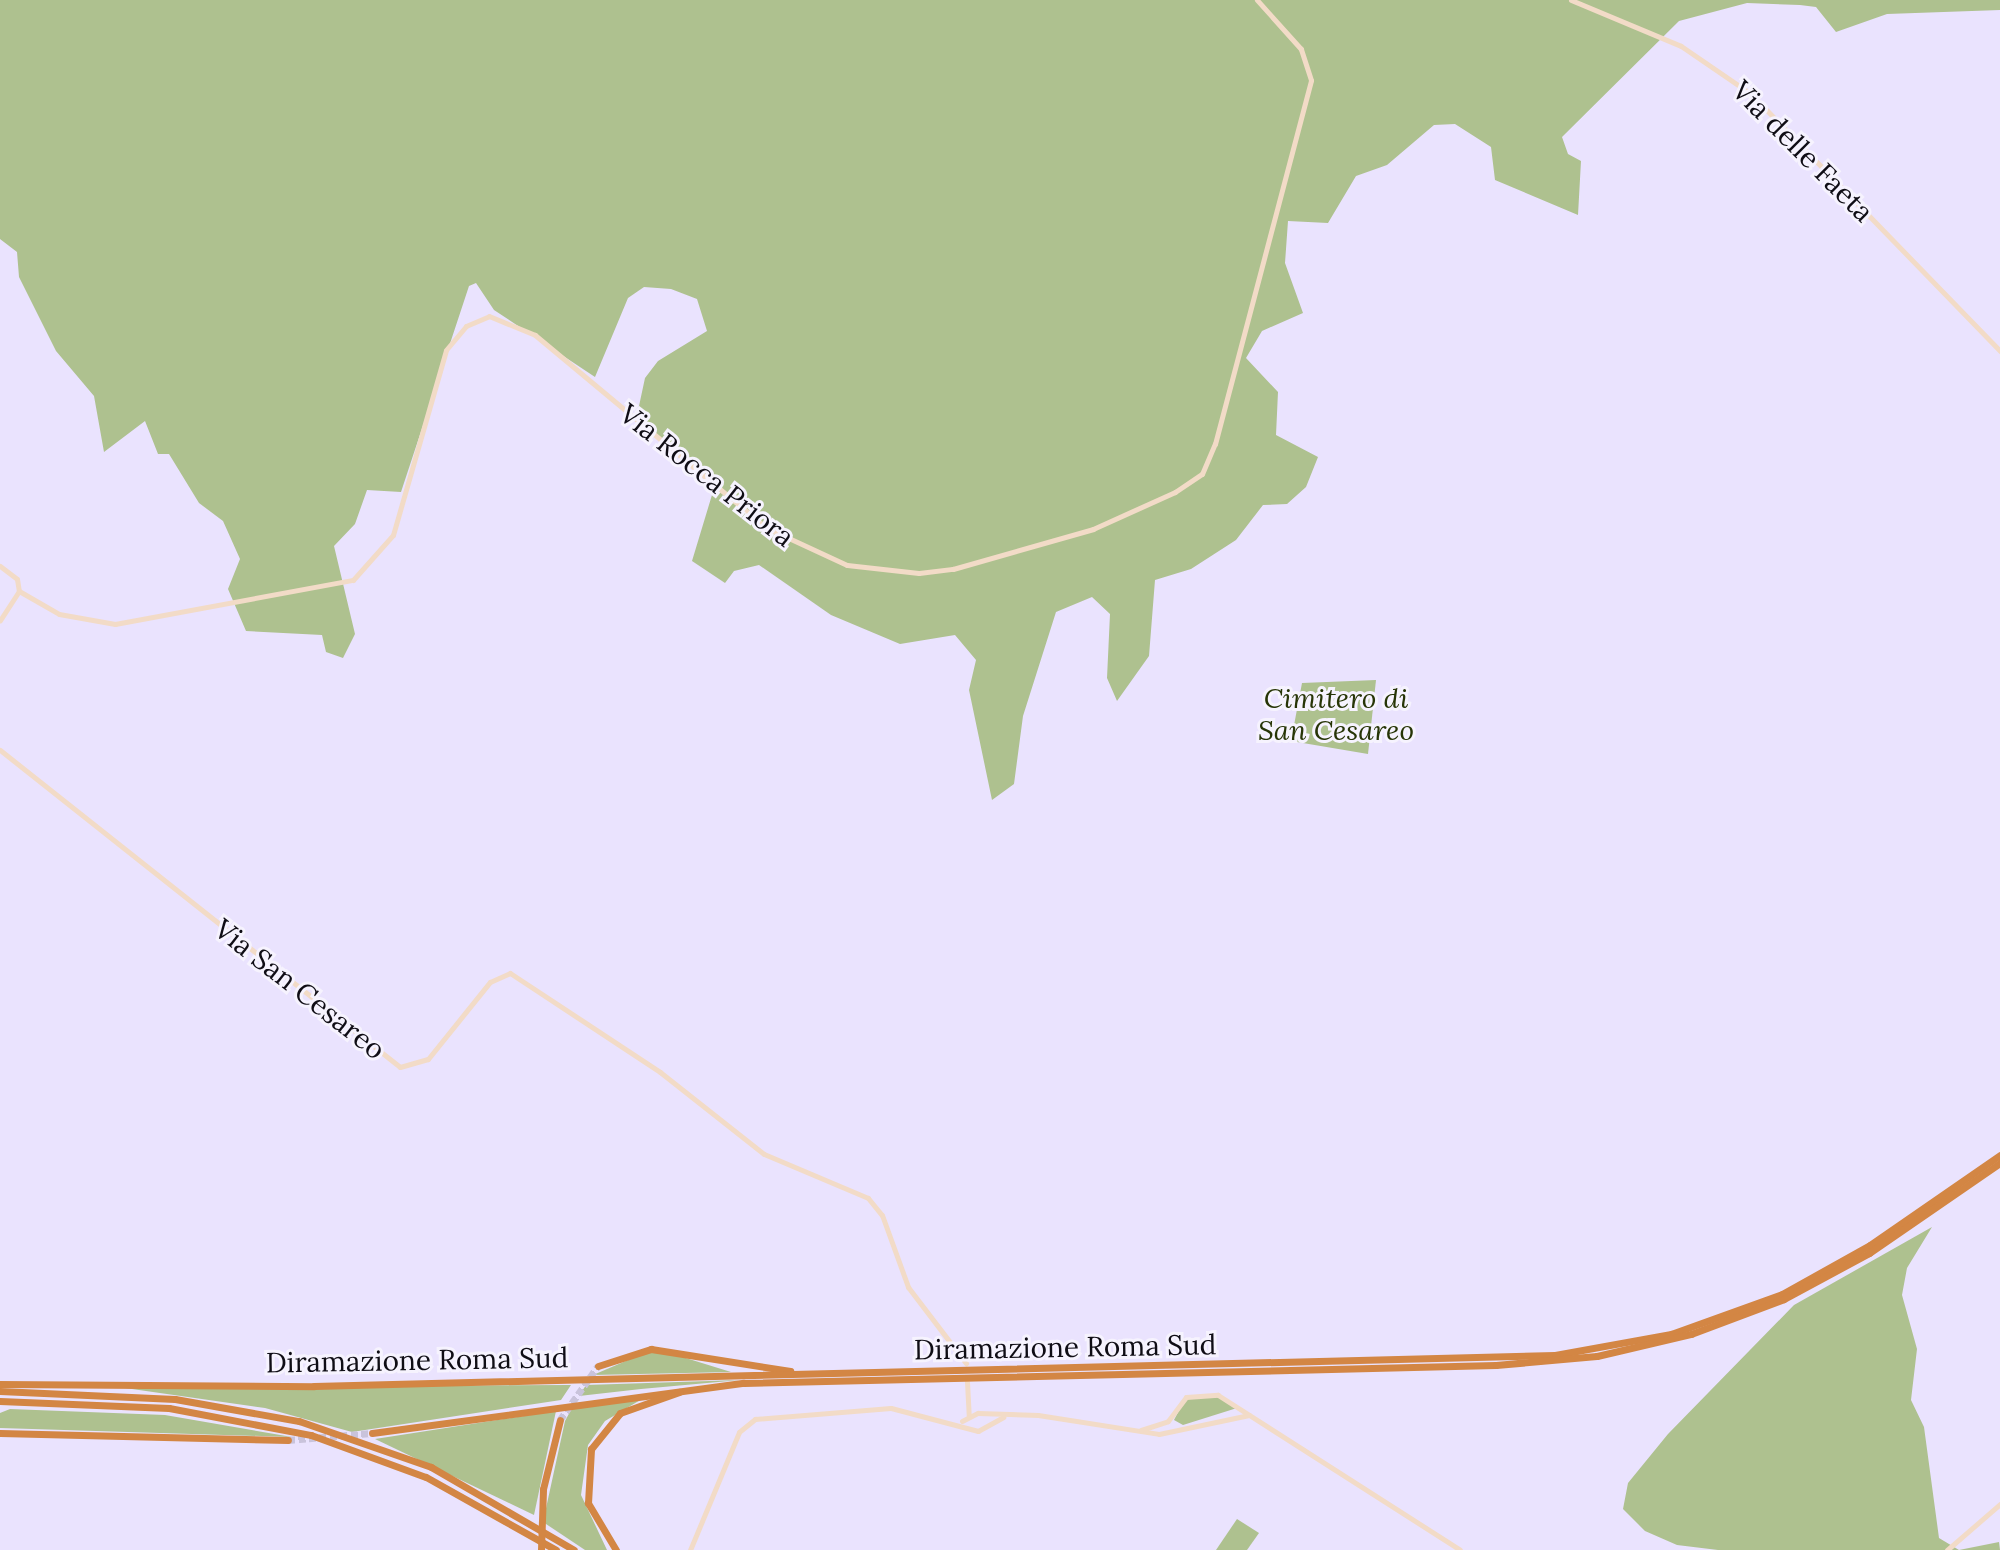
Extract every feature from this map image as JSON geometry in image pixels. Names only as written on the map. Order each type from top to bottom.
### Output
[{"type":"highway","name":"Diramazione Roma Sud","points":[[0,1384],[81,1382],[314,1386],[1495,1359],[1621,1346],[1729,1315],[1812,1279],[2000,1155]]},
{"type":"highway","name":"Diramazione Roma Sud","points":[[713,1385],[1506,1365],[1597,1356],[1705,1330],[1791,1296],[1869,1253],[2000,1163]]},
{"type":"highway","points":[[598,1366],[651,1349],[812,1374]]},
{"type":"highway","points":[[372,1433],[713,1385]]},
{"type":"highway","points":[[616,1550],[589,1506],[586,1463],[598,1434],[620,1413],[713,1385]]},
{"type":"highway","points":[[0,1391],[164,1398],[270,1414],[401,1454],[513,1509],[574,1550]]},
{"type":"highway","points":[[0,1401],[169,1408],[272,1425],[388,1461],[507,1519],[556,1550]]},
{"type":"highway","points":[[541,1550],[543,1489],[560,1420]]},
{"type":"highway","points":[[0,1433],[288,1440]]},
{"type":"street","name":"Via Rocca Priora","points":[[19,591],[76,619],[134,623],[338,587],[372,566],[393,535],[444,354],[466,326],[492,316],[535,335],[767,528],[847,565],[919,573],[953,569],[1093,529],[1189,484],[1202,474],[1228,402],[1311,80],[1301,49],[1257,0]]},
{"type":"street","name":"Via delle Faeta","points":[[1571,0],[1681,46],[1751,94],[2000,351]]},
{"type":"street","points":[[0,566],[17,579],[19,591],[0,620]]},
{"type":"street","name":"Via San Cesareo","points":[[0,750],[400,1067],[423,1063],[490,982],[510,973],[660,1072],[764,1154],[836,1185],[878,1208],[908,1287],[966,1363]]},
{"type":"street","points":[[967,1382],[969,1418]]},
{"type":"street","points":[[1141,1430],[1174,1415],[1185,1397],[1205,1394],[1254,1417],[1460,1550]]},
{"type":"street","points":[[968,1402],[980,1413],[1003,1417],[1164,1433],[1254,1417]]},
{"type":"street","points":[[690,1550],[748,1422],[865,1408],[955,1420],[970,1426],[985,1426],[1003,1417]]},
{"type":"street","points":[[955,1420],[980,1413]]},
{"type":"street","points":[[1947,1550],[2000,1504]]},
{"type":"green space","points":[[0,0],[2000,0],[2000,10],[1887,14],[1836,32],[1816,7],[1800,5],[1747,3],[1679,21],[1562,137],[1568,154],[1581,161],[1578,215],[1495,180],[1491,147],[1455,124],[1434,125],[1387,165],[1356,176],[1328,223],[1288,221],[1285,263],[1303,313],[1262,331],[1246,358],[1278,392],[1276,435],[1318,457],[1306,487],[1287,504],[1263,505],[1236,540],[1191,569],[1155,580],[1149,656],[1117,701],[1107,678],[1110,614],[1092,597],[1056,612],[1023,716],[1014,784],[992,800],[969,690],[976,660],[955,635],[900,644],[831,615],[759,565],[734,571],[725,583],[692,561],[715,485],[636,420],[645,378],[658,361],[707,331],[697,299],[671,289],[644,287],[628,298],[595,377],[494,310],[476,283],[469,286],[401,492],[367,490],[355,524],[334,546],[355,634],[343,658],[326,652],[322,635],[246,631],[228,589],[240,559],[223,521],[199,503],[169,454],[158,454],[145,421],[104,452],[94,396],[56,351],[19,277],[17,252],[0,239]]},
{"type":"green space","name":"Cimitero di San Cesareo","points":[[1376,680],[1368,754],[1291,741],[1302,683]]},
{"type":"green space","points":[[1932,1227],[1907,1268],[1902,1295],[1917,1349],[1911,1400],[1924,1427],[1939,1538],[1959,1550],[1718,1550],[1677,1545],[1645,1531],[1623,1509],[1628,1483],[1668,1434],[1794,1305]]},
{"type":"green space","points":[[647,1352],[676,1355],[731,1372],[593,1375]]},
{"type":"green space","points":[[740,1380],[641,1389],[579,1396],[586,1385]]},
{"type":"green space","points":[[571,1385],[561,1400],[352,1432],[265,1408],[118,1387]]},
{"type":"green space","points":[[1218,1397],[1237,1408],[1183,1425],[1174,1420],[1185,1399]]},
{"type":"green space","points":[[642,1399],[605,1421],[588,1445],[581,1495],[607,1550],[585,1550],[543,1522],[565,1421],[572,1408]]},
{"type":"green space","points":[[10,1409],[165,1415],[292,1437],[0,1428],[0,1413]]},
{"type":"green space","points":[[556,1411],[534,1515],[375,1439]]},
{"type":"green space","points":[[1237,1519],[1259,1533],[1247,1550],[1216,1550]]},
{"type":"green space","points":[[1999,1542],[2000,1550],[1959,1550]]},
{"type":"tunnel","points":[[560,1420],[598,1366]]},
{"type":"tunnel","points":[[288,1440],[372,1433]]}]
